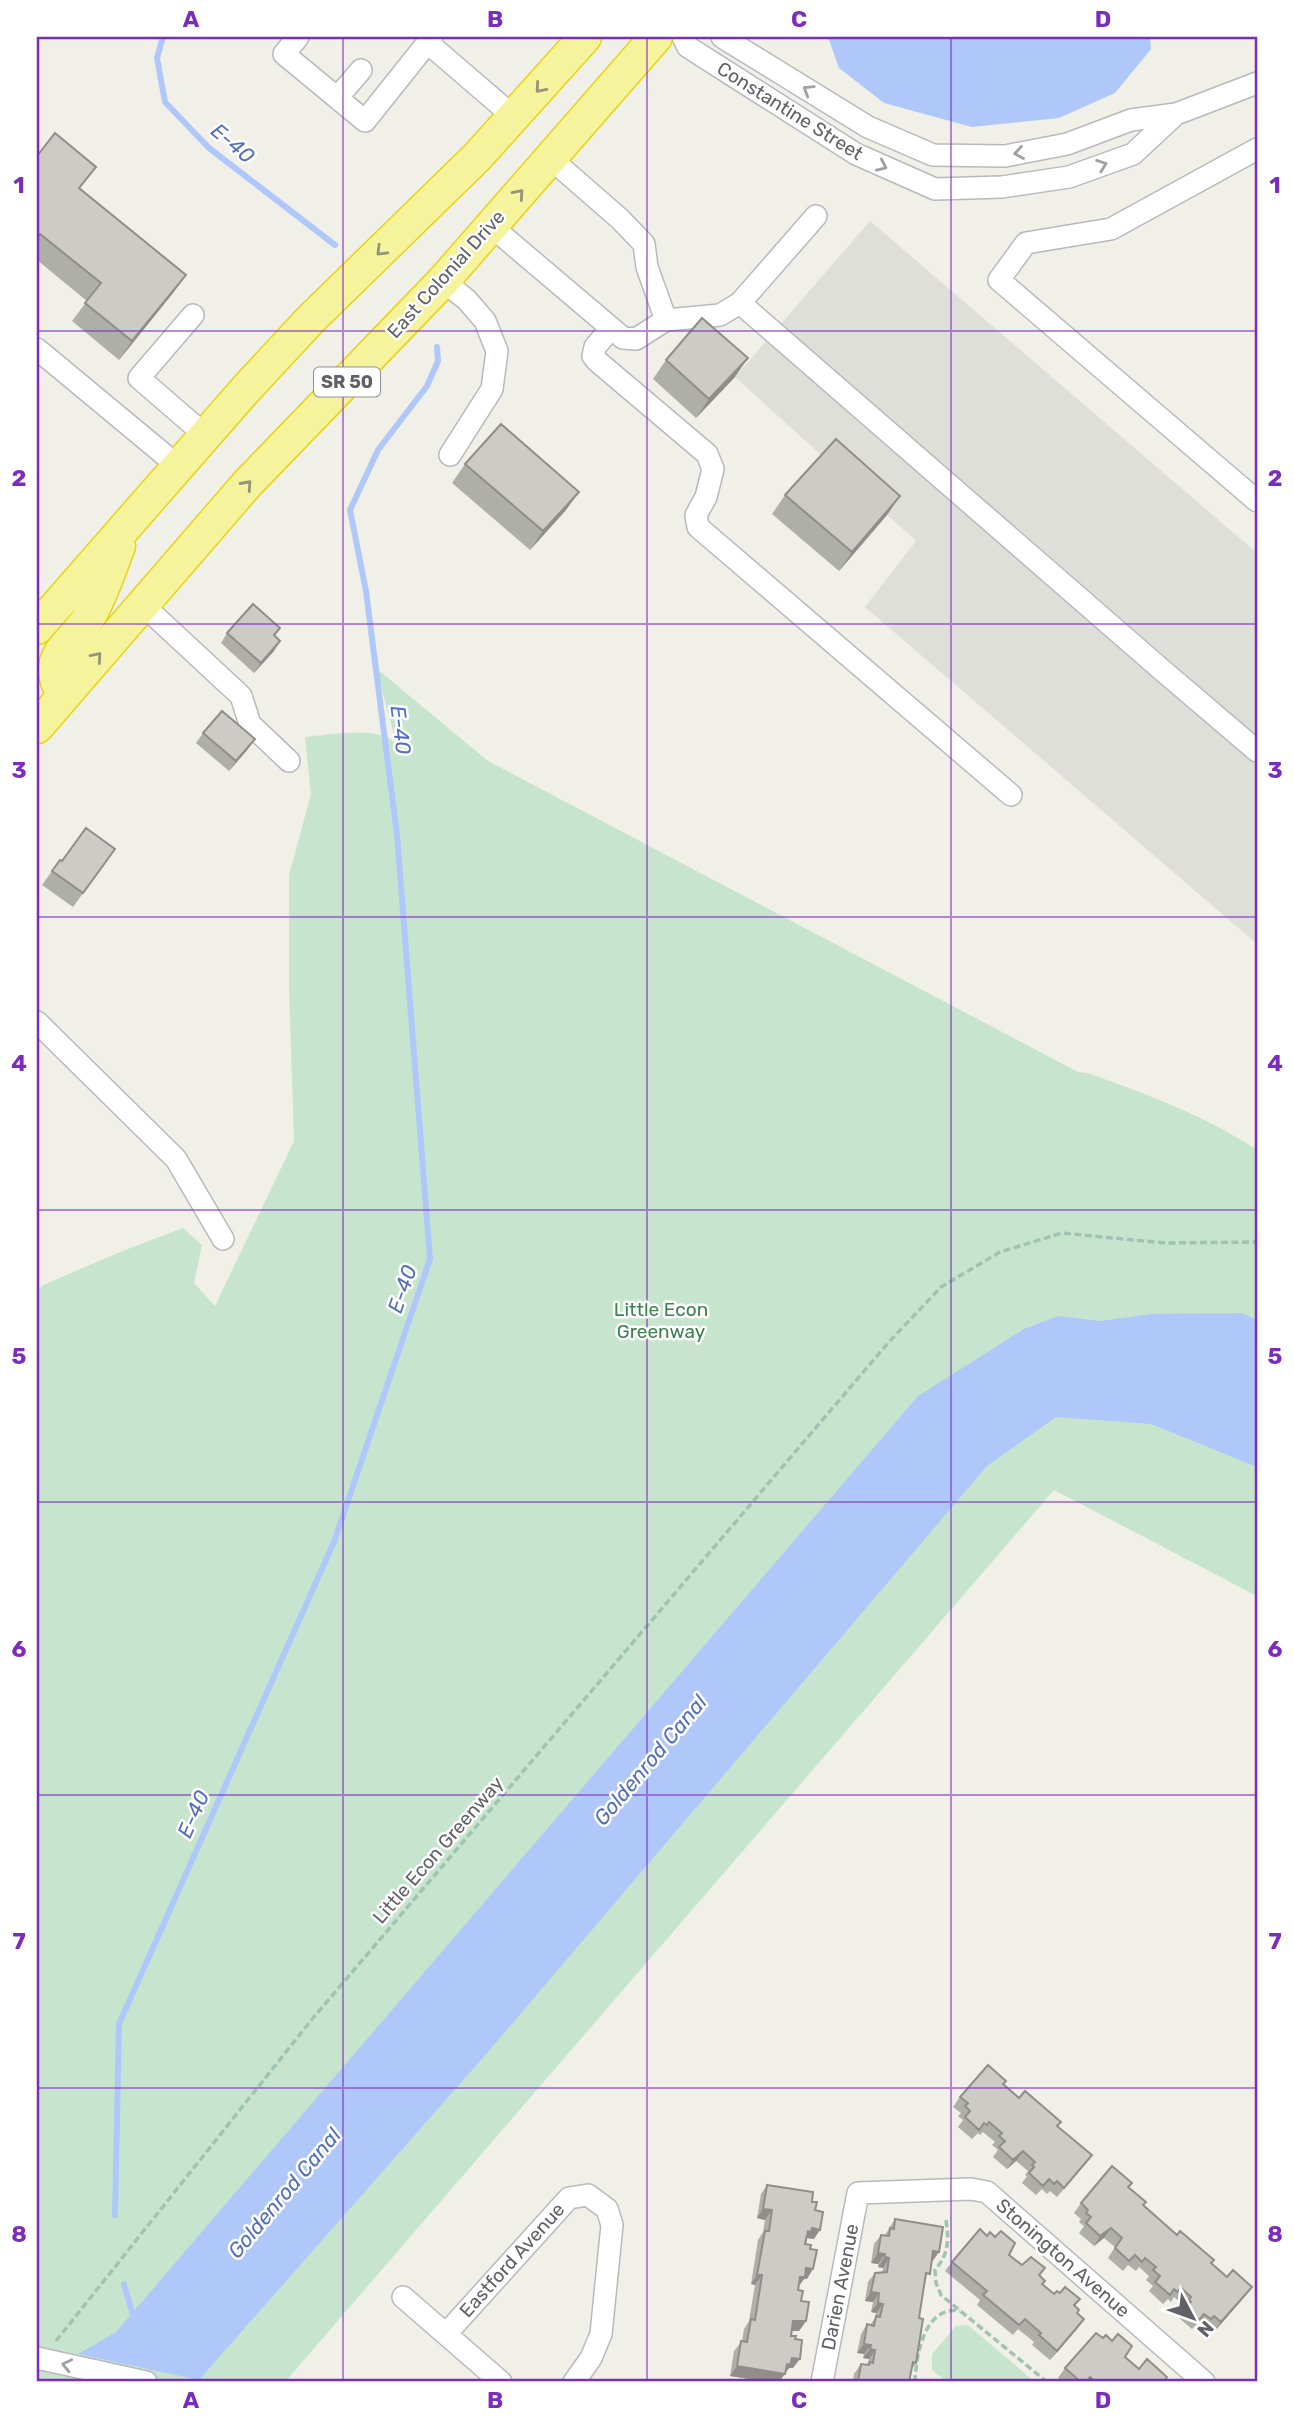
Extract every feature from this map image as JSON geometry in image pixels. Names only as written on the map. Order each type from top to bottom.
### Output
[{"type":"highway","points":[[37,628],[205,435],[310,320],[478,156],[585,37]]},
{"type":"highway","name":"East Colonial Drive","points":[[37,727],[247,484],[443,281],[656,37]]},
{"type":"highway","points":[[64,696],[54,681],[55,664],[64,646],[89,617],[131,519]]},
{"type":"street","points":[[298,37],[284,54],[365,121],[430,40],[514,117]]},
{"type":"street","name":"Constantine Street","points":[[682,37],[688,47],[856,154],[935,189],[1002,187],[1069,177],[1133,153],[1176,114]]},
{"type":"street","name":"Constantine Street","points":[[722,37],[868,127],[933,156],[1005,156],[1067,144],[1131,120],[1176,114],[1257,83]]},
{"type":"street","points":[[338,98],[361,70]]},
{"type":"street","points":[[1257,149],[1111,229],[1026,243],[999,279],[1257,500]]},
{"type":"street","points":[[550,158],[620,219],[644,244],[647,267],[666,320]]},
{"type":"street","points":[[491,226],[623,338],[636,339],[666,320],[720,315],[740,303],[816,216]]},
{"type":"street","points":[[443,281],[467,300],[485,321],[497,351],[492,389],[450,455]]},
{"type":"street","points":[[740,303],[1257,751]]},
{"type":"street","points":[[193,315],[139,378],[205,435]]},
{"type":"street","points":[[611,328],[595,347],[593,356],[707,454],[713,469],[706,497],[696,515],[698,527],[1011,795]]},
{"type":"street","points":[[37,349],[178,466]]},
{"type":"street","points":[[142,605],[241,696],[250,724],[289,761]]},
{"type":"street","points":[[37,1022],[176,1159],[223,1239]]},
{"type":"street","name":"Stonington Avenue","points":[[858,2193],[971,2189],[987,2192],[1204,2382]]},
{"type":"street","name":"Darien Avenue","points":[[822,2382],[858,2193]]},
{"type":"street","name":"Eastford Avenue","points":[[446,2334],[569,2198],[588,2195],[607,2209],[612,2225],[601,2334],[591,2358],[574,2382]]},
{"type":"street","points":[[403,2297],[501,2382]]},
{"type":"street","points":[[37,2358],[146,2382]]},
{"type":"path","name":"Little Econ Greenway","points":[[55,2341],[313,2018],[879,1354],[941,1287],[1000,1252],[1062,1233],[1165,1243],[1257,1242]]},
{"type":"path","points":[[946,2220],[949,2241],[945,2258],[934,2270],[942,2295],[1047,2382]]},
{"type":"path","points":[[915,2382],[916,2367],[931,2321],[942,2313],[953,2310],[963,2312]]},
{"type":"shaded area","points":[[870,221],[1257,553],[1257,944],[865,607],[916,541],[735,377]]},
{"type":"green space","name":"Little Econ Greenway","points":[[376,668],[488,761],[1078,1072],[1088,1073],[1175,1107],[1257,1150],[1257,1596],[1054,1490],[285,2382],[37,2382],[37,1291],[43,1285],[183,1228],[202,1245],[194,1283],[215,1306],[294,1141],[289,988],[289,875],[311,794],[305,737],[369,733],[390,739],[397,746]]},
{"type":"green space","points":[[968,2325],[1035,2382],[947,2382],[932,2370],[932,2354],[956,2326]]},
{"type":"water","points":[[828,37],[1150,37],[1151,49],[1115,93],[1059,118],[972,127],[884,103],[839,68]]},
{"type":"water","name":"Goldenrod Canal","points":[[1242,1313],[1257,1320],[1257,1467],[1151,1424],[1056,1417],[987,1466],[488,2052],[199,2380],[78,2354],[116,2332],[918,1396],[1024,1329],[1058,1316],[1101,1321],[1151,1314]]},
{"type":"building","points":[[55,133],[96,167],[79,188],[186,275],[132,341],[85,303],[101,283],[40,234],[37,238],[37,156]]},
{"type":"building","points":[[702,318],[748,358],[709,399],[666,360]]},
{"type":"building","points":[[501,424],[579,492],[543,531],[465,464]]},
{"type":"building","points":[[836,439],[900,496],[852,552],[785,495]]},
{"type":"building","points":[[253,604],[280,628],[274,635],[280,641],[261,663],[227,633]]},
{"type":"building","points":[[222,711],[255,739],[236,761],[203,733]]},
{"type":"building","points":[[86,828],[115,849],[83,893],[52,871]]},
{"type":"building","points":[[988,2065],[1006,2081],[1003,2084],[1019,2098],[1025,2091],[1061,2122],[1057,2126],[1092,2155],[1064,2188],[1057,2181],[1054,2184],[1049,2179],[1043,2186],[1029,2173],[1035,2162],[1023,2151],[1013,2160],[999,2147],[1005,2141],[999,2136],[1002,2133],[989,2122],[987,2125],[984,2123],[979,2130],[965,2117],[970,2111],[965,2106],[968,2103],[960,2097]]},
{"type":"building","points":[[1112,2166],[1132,2183],[1128,2187],[1146,2202],[1143,2205],[1177,2235],[1180,2231],[1214,2260],[1211,2263],[1227,2277],[1233,2270],[1252,2287],[1221,2322],[1214,2316],[1211,2319],[1204,2314],[1199,2320],[1185,2308],[1191,2302],[1191,2297],[1181,2288],[1177,2292],[1174,2289],[1170,2295],[1155,2282],[1160,2276],[1153,2270],[1156,2267],[1145,2258],[1142,2262],[1135,2255],[1129,2261],[1115,2248],[1122,2238],[1111,2228],[1100,2236],[1086,2223],[1091,2217],[1081,2203]]},
{"type":"building","points":[[767,2185],[813,2192],[812,2202],[817,2202],[815,2210],[823,2212],[820,2230],[812,2228],[811,2232],[808,2231],[805,2244],[811,2245],[810,2249],[817,2250],[813,2269],[806,2268],[805,2277],[800,2277],[798,2290],[803,2291],[801,2301],[809,2302],[806,2321],[793,2321],[791,2336],[802,2340],[800,2359],[792,2358],[790,2365],[787,2364],[785,2374],[737,2366],[741,2341],[747,2342],[751,2319],[755,2320],[762,2275],[757,2275],[772,2210],[763,2209]]},
{"type":"building","points":[[895,2219],[943,2227],[939,2252],[933,2251],[930,2274],[926,2273],[916,2363],[913,2362],[909,2382],[858,2382],[861,2364],[873,2363],[875,2350],[870,2349],[871,2345],[864,2344],[867,2324],[874,2326],[876,2316],[880,2317],[883,2304],[878,2303],[879,2293],[871,2292],[875,2273],[887,2272],[889,2258],[878,2253],[881,2235],[889,2236],[890,2228],[894,2229]]},
{"type":"building","points":[[980,2229],[987,2236],[990,2232],[995,2237],[1001,2231],[1015,2243],[1009,2255],[1022,2265],[1031,2257],[1045,2268],[1039,2275],[1045,2281],[1042,2284],[1054,2294],[1057,2291],[1060,2293],[1065,2287],[1080,2299],[1074,2305],[1079,2310],[1077,2313],[1084,2319],[1057,2351],[1025,2319],[1019,2325],[983,2295],[987,2291],[952,2262]]},
{"type":"building","points":[[1096,2333],[1103,2338],[1106,2335],[1112,2341],[1118,2334],[1132,2346],[1125,2357],[1139,2369],[1147,2359],[1167,2377],[1163,2382],[1096,2382],[1090,2377],[1086,2382],[1081,2382],[1065,2368]]},
{"type":"waterway","name":"E-40","points":[[163,37],[157,58],[165,102],[209,148],[335,245]]},
{"type":"waterway","name":"E-40","points":[[115,2215],[119,2024],[334,1542],[430,1259],[397,835],[366,591],[350,510],[378,450],[427,386],[438,361],[437,347]]},
{"type":"waterway","name":"E-40","points":[[124,2284],[134,2319]]}]
